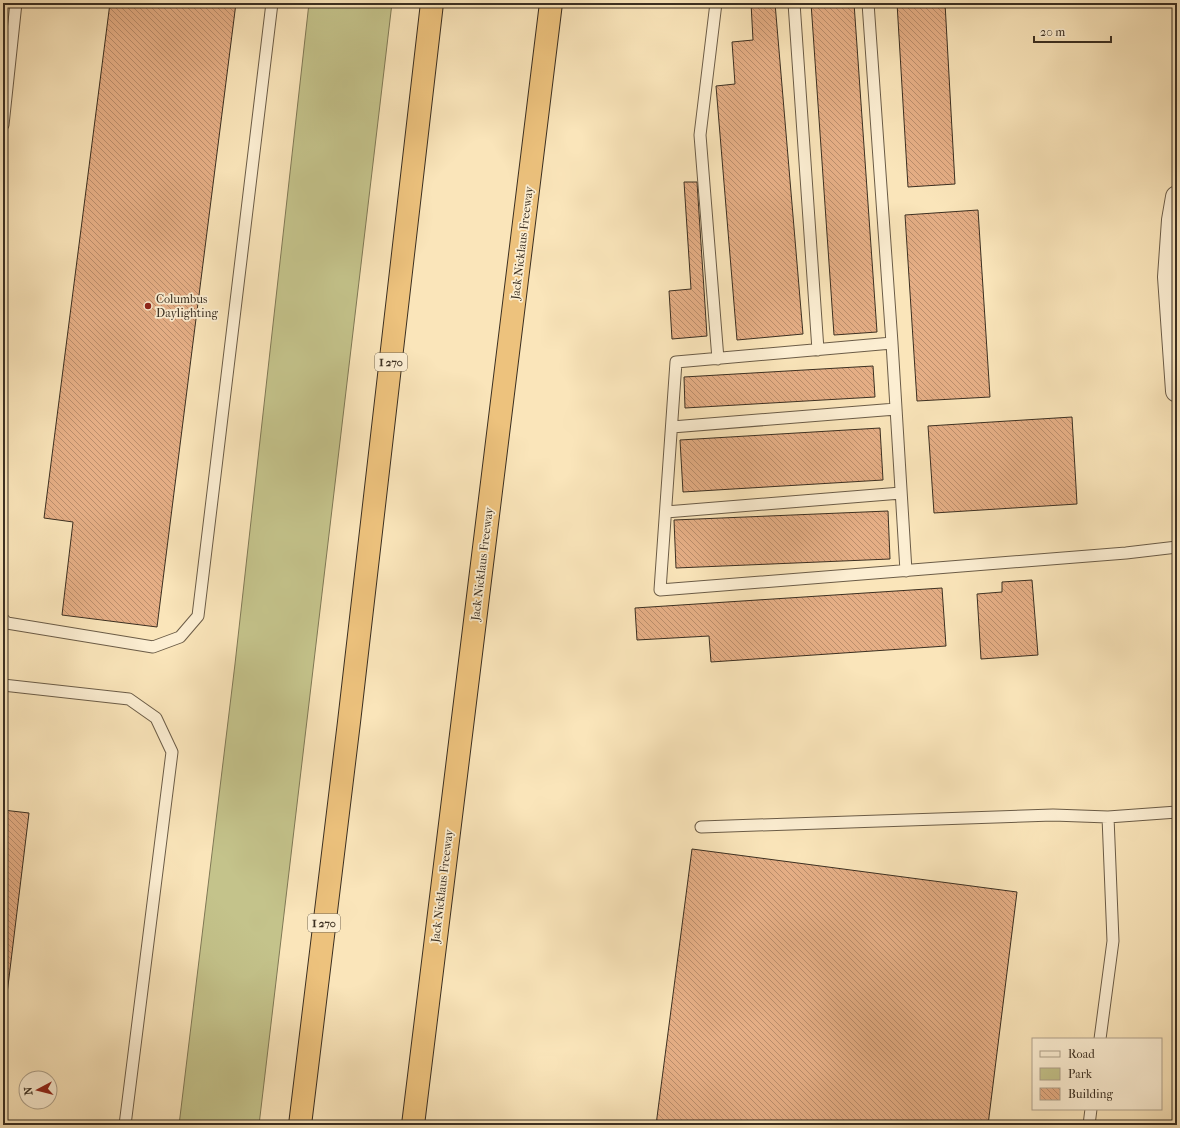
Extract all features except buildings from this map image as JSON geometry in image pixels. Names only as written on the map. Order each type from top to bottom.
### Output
[{"type":"highway","name":"I 270","points":[[300,1125],[349,722],[432,3]]},
{"type":"highway","name":"Jack Nicklaus Freeway","points":[[413,1125],[529,192],[551,3]]},
{"type":"highway","points":[[529,192],[566,3]]},
{"type":"street","points":[[1177,197],[1173,220],[1169,277],[1177,390]]},
{"type":"lane","points":[[3,125],[16,3]]},
{"type":"lane","points":[[3,619],[7,623],[153,647],[180,637],[198,616],[272,3]]},
{"type":"lane","points":[[716,3],[700,135],[718,359]]},
{"type":"lane","points":[[794,3],[818,350]]},
{"type":"lane","points":[[868,3],[892,343],[906,571]]},
{"type":"lane","points":[[892,343],[676,362],[660,590],[906,571],[1177,547]]},
{"type":"lane","points":[[672,427],[896,409]]},
{"type":"lane","points":[[666,512],[901,494]]},
{"type":"lane","points":[[3,685],[129,699],[156,718],[172,752],[124,1125]]},
{"type":"lane","points":[[701,827],[1053,815],[1108,817],[1177,812]]},
{"type":"lane","points":[[1100,1038],[1113,941],[1108,817]]},
{"type":"lane","points":[[1089,1125],[1091,1110]]},
{"type":"green space","points":[[309,3],[392,3],[259,1125],[179,1125],[235,664]]},
{"type":"place","name":"Columbus Daylighting","points":[[148,306]]}]
